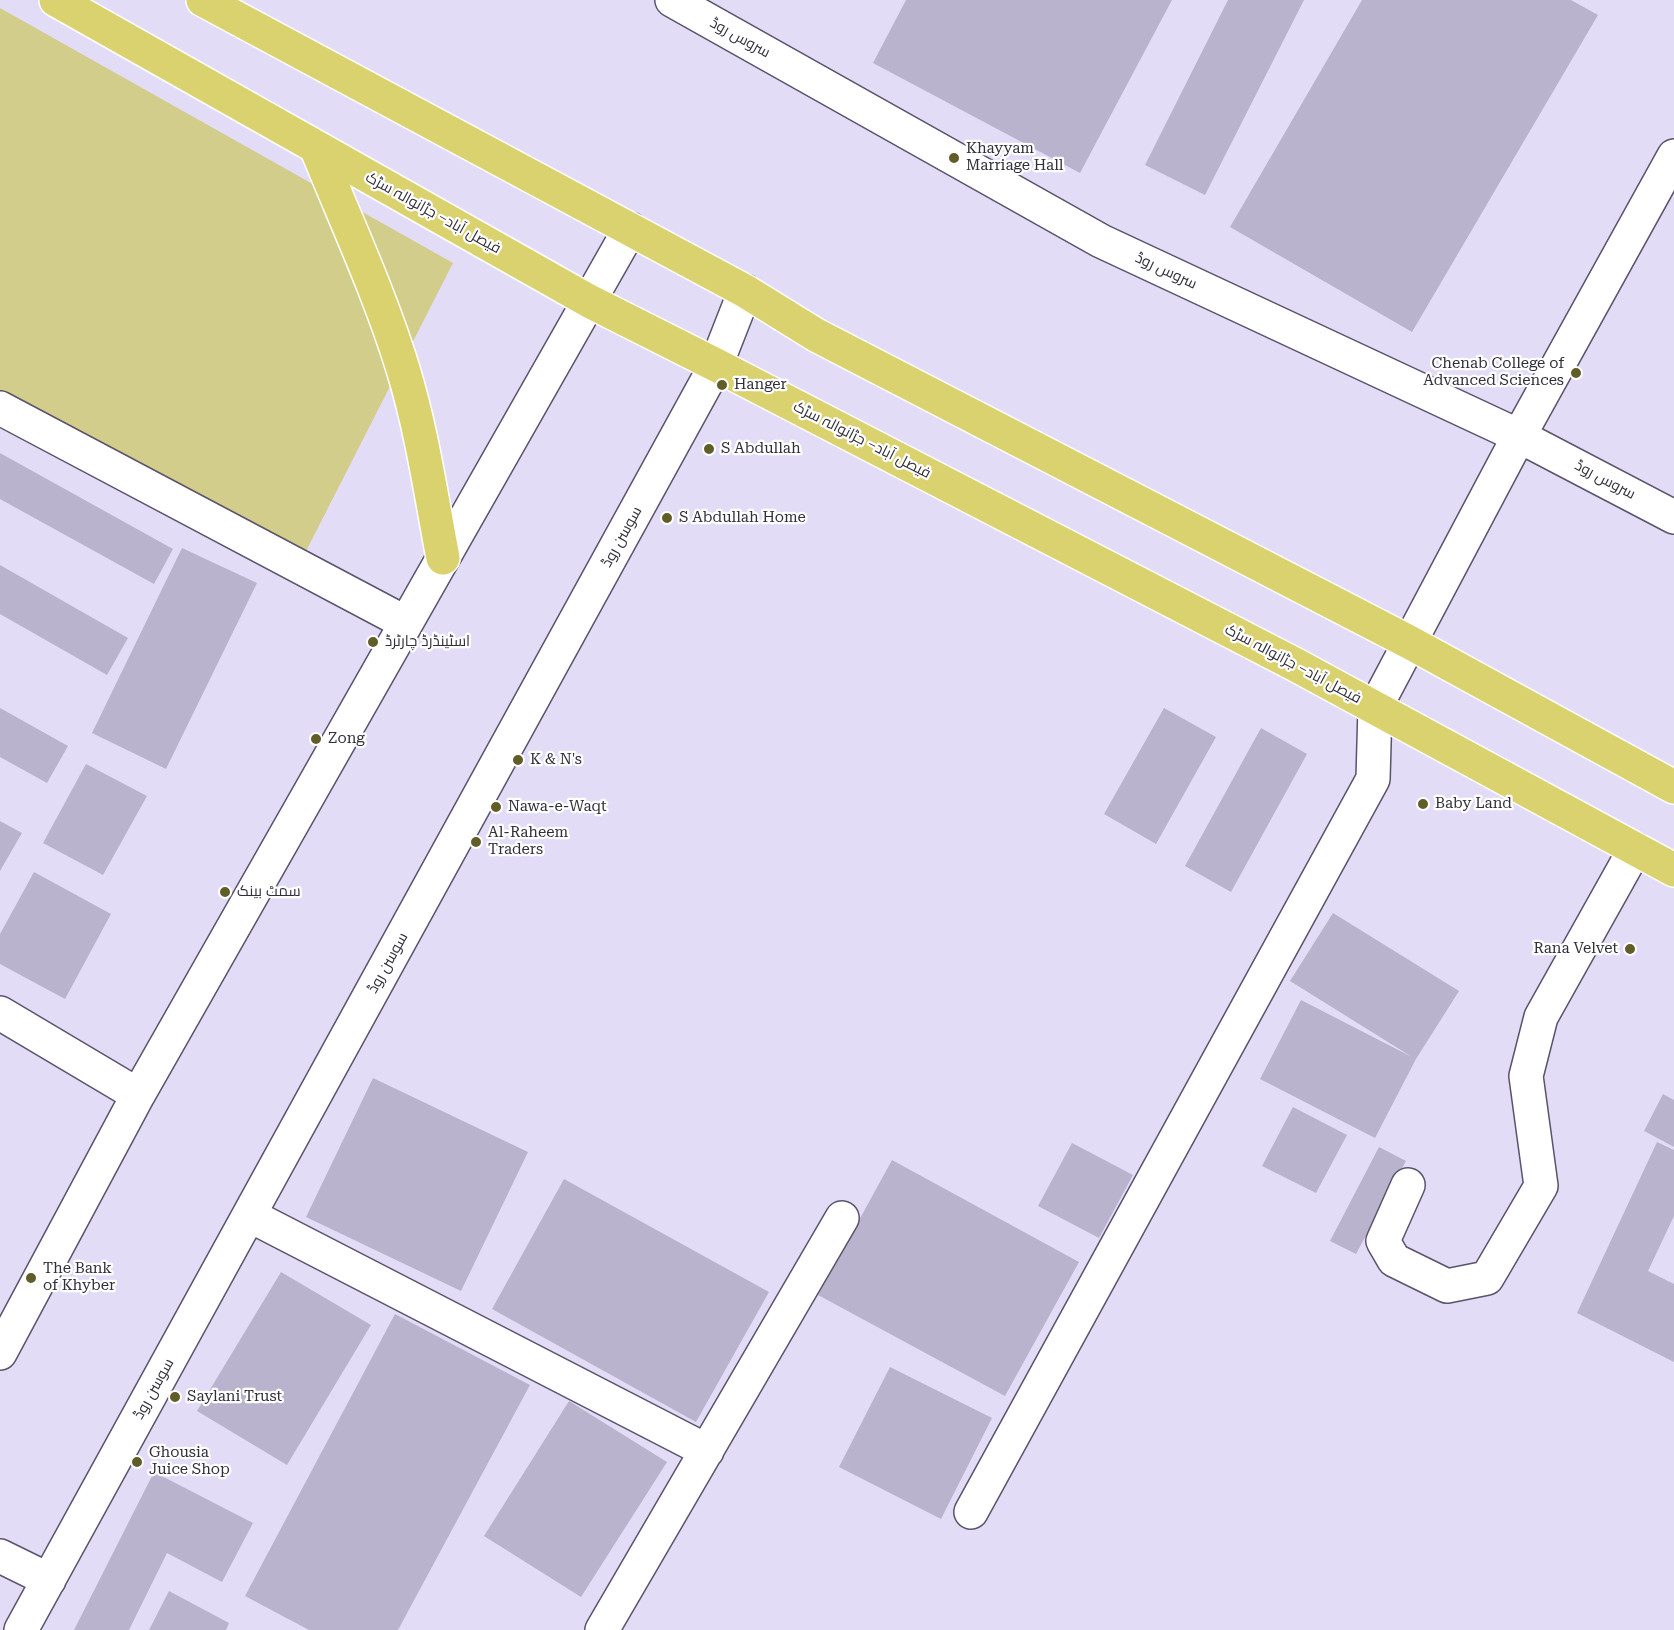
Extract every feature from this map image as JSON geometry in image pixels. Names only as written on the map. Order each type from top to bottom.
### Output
[{"type":"main road","name":"فیصل آباد– جڑانوالہ سڑک","points":[[56,0],[590,301],[1375,708],[1674,870]]},
{"type":"main road","points":[[203,0],[745,291],[816,335],[1409,642],[1674,787]]},
{"type":"main road","points":[[316,147],[385,315],[404,370],[423,449],[443,558]]},
{"type":"street","name":"سروس روڈ","points":[[672,0],[1101,241],[1520,436],[1674,517]]},
{"type":"street","points":[[971,1512],[1373,779],[1375,708],[1520,436],[1674,156]]},
{"type":"street","points":[[0,1353],[138,1095],[630,229]]},
{"type":"street","name":"سوسن روڈ","points":[[21,1630],[716,365],[745,291]]},
{"type":"street","points":[[0,408],[406,623]]},
{"type":"street","points":[[1408,1185],[1383,1240],[1394,1260],[1447,1286],[1487,1278],[1541,1186],[1526,1076],[1541,1017],[1635,849]]},
{"type":"street","points":[[0,1014],[138,1095]]},
{"type":"street","points":[[249,1215],[707,1451]]},
{"type":"street","points":[[602,1630],[842,1218]]},
{"type":"street","points":[[0,1556],[49,1580]]},
{"type":"shaded area","points":[[0,8],[453,263],[303,557],[0,394]]},
{"type":"building","points":[[906,0],[1172,0],[1080,173],[873,63]]},
{"type":"building","points":[[1228,0],[1304,0],[1205,195],[1145,165]]},
{"type":"building","points":[[1362,0],[1571,0],[1598,15],[1412,332],[1230,227]]},
{"type":"building","points":[[0,453],[173,549],[154,584],[0,499]]},
{"type":"building","points":[[182,548],[257,583],[166,769],[92,733]]},
{"type":"building","points":[[0,565],[128,638],[107,675],[0,614]]},
{"type":"building","points":[[0,708],[68,746],[47,783],[0,757]]},
{"type":"building","points":[[1164,708],[1216,737],[1156,844],[1104,814]]},
{"type":"building","points":[[1261,728],[1307,754],[1231,892],[1185,866]]},
{"type":"building","points":[[86,764],[147,796],[103,875],[43,843]]},
{"type":"building","points":[[0,821],[22,833],[0,871]]},
{"type":"building","points":[[34,872],[111,914],[65,999],[0,964],[0,934]]},
{"type":"building","points":[[1333,913],[1459,991],[1416,1059],[1375,1138],[1260,1079],[1301,1000],[1412,1057],[1290,981]]},
{"type":"building","points":[[373,1078],[528,1152],[461,1291],[306,1217]]},
{"type":"building","points":[[1663,1094],[1674,1100],[1674,1147],[1644,1131]]},
{"type":"building","points":[[1293,1107],[1347,1135],[1316,1193],[1262,1166]]},
{"type":"building","points":[[1657,1142],[1674,1150],[1674,1216],[1648,1271],[1674,1284],[1674,1362],[1577,1313]]},
{"type":"building","points":[[1072,1143],[1133,1175],[1099,1238],[1038,1206]]},
{"type":"building","points":[[1379,1147],[1406,1161],[1356,1254],[1330,1241]]},
{"type":"building","points":[[892,1160],[1079,1262],[1005,1396],[818,1295]]},
{"type":"building","points":[[564,1179],[769,1292],[696,1422],[492,1309]]},
{"type":"building","points":[[281,1272],[371,1325],[287,1465],[197,1411]]},
{"type":"building","points":[[395,1314],[530,1385],[398,1630],[309,1630],[245,1596]]},
{"type":"building","points":[[890,1367],[992,1418],[941,1519],[839,1467]]},
{"type":"building","points":[[569,1401],[667,1462],[581,1597],[484,1536]]},
{"type":"building","points":[[154,1472],[253,1523],[222,1582],[167,1553],[129,1630],[74,1630]]},
{"type":"building","points":[[169,1591],[229,1623],[226,1630],[149,1630]]},
{"type":"place","name":"Khayyam Marriage Hall","points":[[954,158]]},
{"type":"place","name":"Chenab College of Advanced Sciences","points":[[1576,373]]},
{"type":"place","name":"Hanger","points":[[722,385]]},
{"type":"place","name":"S Abdullah","points":[[709,449]]},
{"type":"place","name":"S Abdullah Home","points":[[667,518]]},
{"type":"place","name":"اسٹینڈرڈ چارٹرڈ","points":[[373,642]]},
{"type":"place","name":"Zong","points":[[316,739]]},
{"type":"place","name":"K & N's","points":[[518,760]]},
{"type":"place","name":"Baby Land","points":[[1423,804]]},
{"type":"place","name":"Nawa-e-Waqt","points":[[496,807]]},
{"type":"place","name":"Al-Raheem Traders","points":[[476,842]]},
{"type":"place","name":"سمٹ بینک","points":[[225,892]]},
{"type":"place","name":"Rana Velvet","points":[[1630,949]]},
{"type":"place","name":"The Bank of Khyber","points":[[31,1278]]},
{"type":"place","name":"Saylani Trust","points":[[175,1397]]},
{"type":"place","name":"Ghousia Juice Shop","points":[[137,1462]]}]
